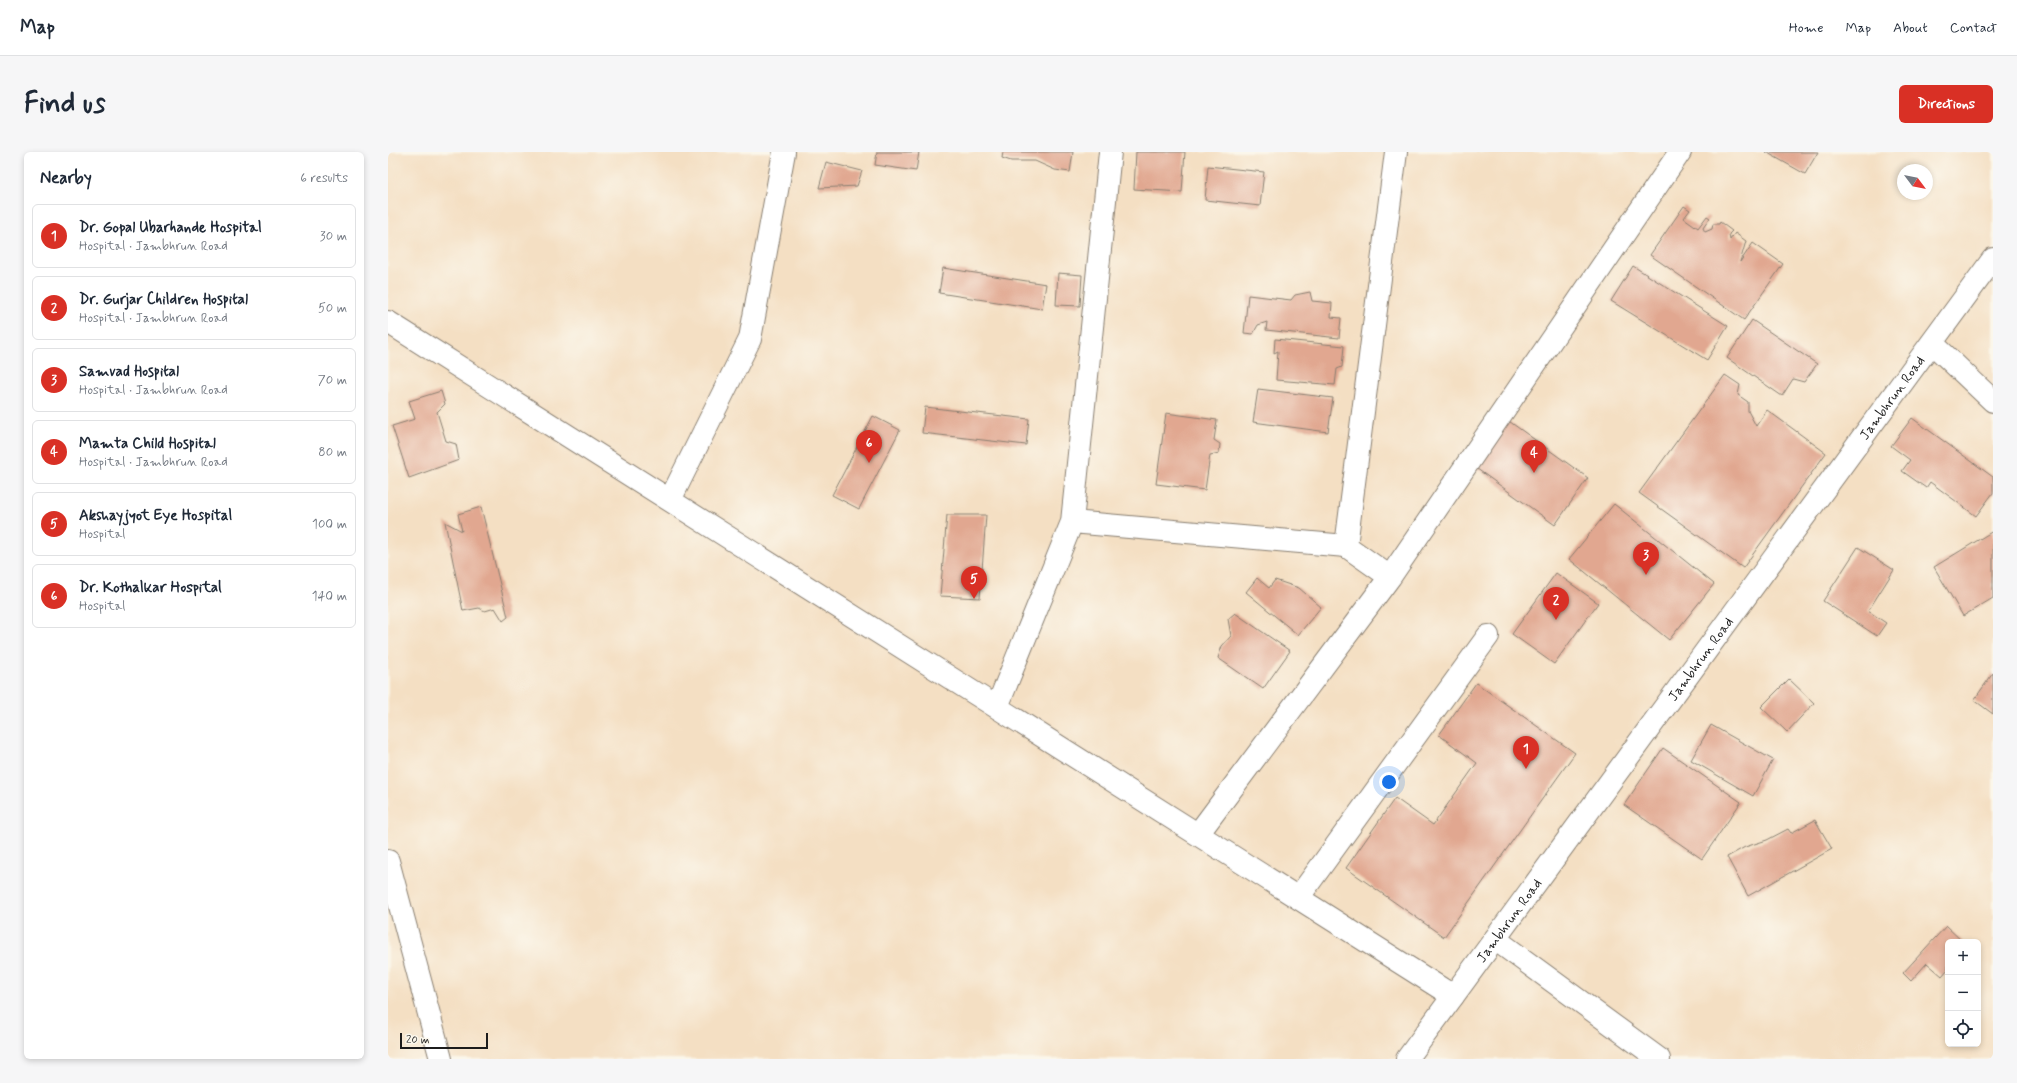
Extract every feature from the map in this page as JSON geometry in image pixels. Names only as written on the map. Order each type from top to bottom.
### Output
[{"type":"street","points":[[670,500],[750,339],[784,152]]},
{"type":"street","points":[[997,707],[1072,522],[1110,152]]},
{"type":"street","points":[[1346,546],[1396,152]]},
{"type":"street","points":[[1198,834],[1390,577],[1680,152]]},
{"type":"street","name":"Jambhrun Road","points":[[1407,1059],[1993,260]]},
{"type":"street","points":[[388,322],[1453,996]]},
{"type":"street","points":[[1932,343],[1993,401]]},
{"type":"street","points":[[1072,522],[1346,546],[1390,577]]},
{"type":"street","points":[[1298,898],[1488,636]]},
{"type":"street","points":[[388,862],[441,1059]]},
{"type":"street","points":[[1495,939],[1659,1059]]},
{"type":"building","points":[[877,152],[919,152],[916,171],[875,165]]},
{"type":"building","points":[[1003,152],[1073,152],[1070,172],[1055,170],[1035,161],[1011,161],[1002,158]]},
{"type":"building","points":[[1136,152],[1185,152],[1182,192],[1134,189]]},
{"type":"building","points":[[1766,152],[1818,152],[1805,174]]},
{"type":"building","points":[[826,162],[862,171],[857,186],[819,188]]},
{"type":"building","points":[[1208,166],[1264,172],[1260,206],[1205,200]]},
{"type":"building","points":[[1684,206],[1690,210],[1684,218],[1698,228],[1707,216],[1710,218],[1703,228],[1705,232],[1712,229],[1713,224],[1719,224],[1720,222],[1732,231],[1729,234],[1730,240],[1735,233],[1746,241],[1740,262],[1753,243],[1783,264],[1744,320],[1650,255]]},
{"type":"building","points":[[1633,266],[1728,326],[1707,360],[1611,301]]},
{"type":"building","points":[[943,268],[1046,284],[1042,309],[939,293]]},
{"type":"building","points":[[1058,273],[1082,275],[1080,306],[1056,305]]},
{"type":"building","points":[[1310,292],[1312,301],[1332,303],[1331,317],[1341,318],[1339,338],[1266,330],[1267,322],[1258,325],[1253,334],[1244,333],[1248,295],[1291,300],[1295,295]]},
{"type":"building","points":[[1752,320],[1817,364],[1804,382],[1793,379],[1782,396],[1727,358]]},
{"type":"building","points":[[1275,339],[1344,346],[1342,367],[1337,369],[1335,385],[1276,380],[1278,351],[1274,353]]},
{"type":"building","points":[[1725,375],[1740,385],[1738,395],[1748,402],[1748,411],[1756,426],[1767,410],[1826,453],[1743,568],[1639,493]]},
{"type":"building","points":[[1258,389],[1333,398],[1328,432],[1253,422]]},
{"type":"building","points":[[441,391],[445,404],[437,412],[446,441],[456,444],[459,460],[409,478],[392,426],[415,419],[409,401]]},
{"type":"building","points":[[925,407],[1029,419],[1026,445],[922,433]]},
{"type":"building","points":[[1166,413],[1217,420],[1214,440],[1220,444],[1219,453],[1210,455],[1205,490],[1156,484]]},
{"type":"building","points":[[873,416],[900,430],[859,509],[832,495]]},
{"type":"building","points":[[1912,418],[1993,477],[1993,493],[1976,516],[1930,482],[1926,488],[1902,471],[1910,460],[1891,446]]},
{"type":"building","points":[[1506,419],[1588,478],[1555,525],[1473,466]]},
{"type":"building","points":[[1614,504],[1714,584],[1669,640],[1569,559]]},
{"type":"building","points":[[481,507],[508,617],[503,621],[495,608],[485,611],[479,608],[463,611],[445,522],[462,531],[458,514]]},
{"type":"building","points":[[947,515],[986,515],[980,598],[940,596]]},
{"type":"building","points":[[1993,531],[1993,598],[1963,616],[1934,567]]},
{"type":"building","points":[[1858,547],[1894,570],[1868,611],[1886,623],[1877,636],[1823,601]]},
{"type":"building","points":[[1556,573],[1598,603],[1554,664],[1512,634]]},
{"type":"building","points":[[1257,578],[1269,588],[1275,580],[1299,588],[1321,607],[1298,635],[1246,592]]},
{"type":"building","points":[[1235,613],[1290,651],[1263,689],[1218,658],[1222,646],[1231,636],[1228,619]]},
{"type":"building","points":[[1993,673],[1993,714],[1974,700]]},
{"type":"building","points":[[1789,679],[1814,703],[1787,732],[1761,707]]},
{"type":"building","points":[[1476,683],[1575,753],[1444,937],[1346,868],[1395,798],[1433,825],[1477,763],[1439,735]]},
{"type":"building","points":[[1711,725],[1773,760],[1753,796],[1691,760]]},
{"type":"building","points":[[1663,748],[1741,802],[1702,859],[1624,805]]},
{"type":"building","points":[[1815,820],[1832,849],[1748,896],[1727,857],[1745,847],[1767,840],[1788,829],[1791,833]]},
{"type":"building","points":[[1946,926],[1960,939],[1945,939],[1945,972],[1942,976],[1927,963],[1911,981],[1903,973]]},
{"type":"place","name":"Dr. Kothalkar Hospital","points":[[869,463]]},
{"type":"place","name":"Mamta Child Hospital","points":[[1534,473]]},
{"type":"place","name":"Samvad Hospital","points":[[1646,575]]},
{"type":"place","name":"Akshayjyot Eye Hospital","points":[[974,599]]},
{"type":"place","name":"Dr. Gurjar Children Hospital","points":[[1556,620]]},
{"type":"place","name":"Dr. Gopal Ubarhande Hospital","points":[[1526,769]]}]
